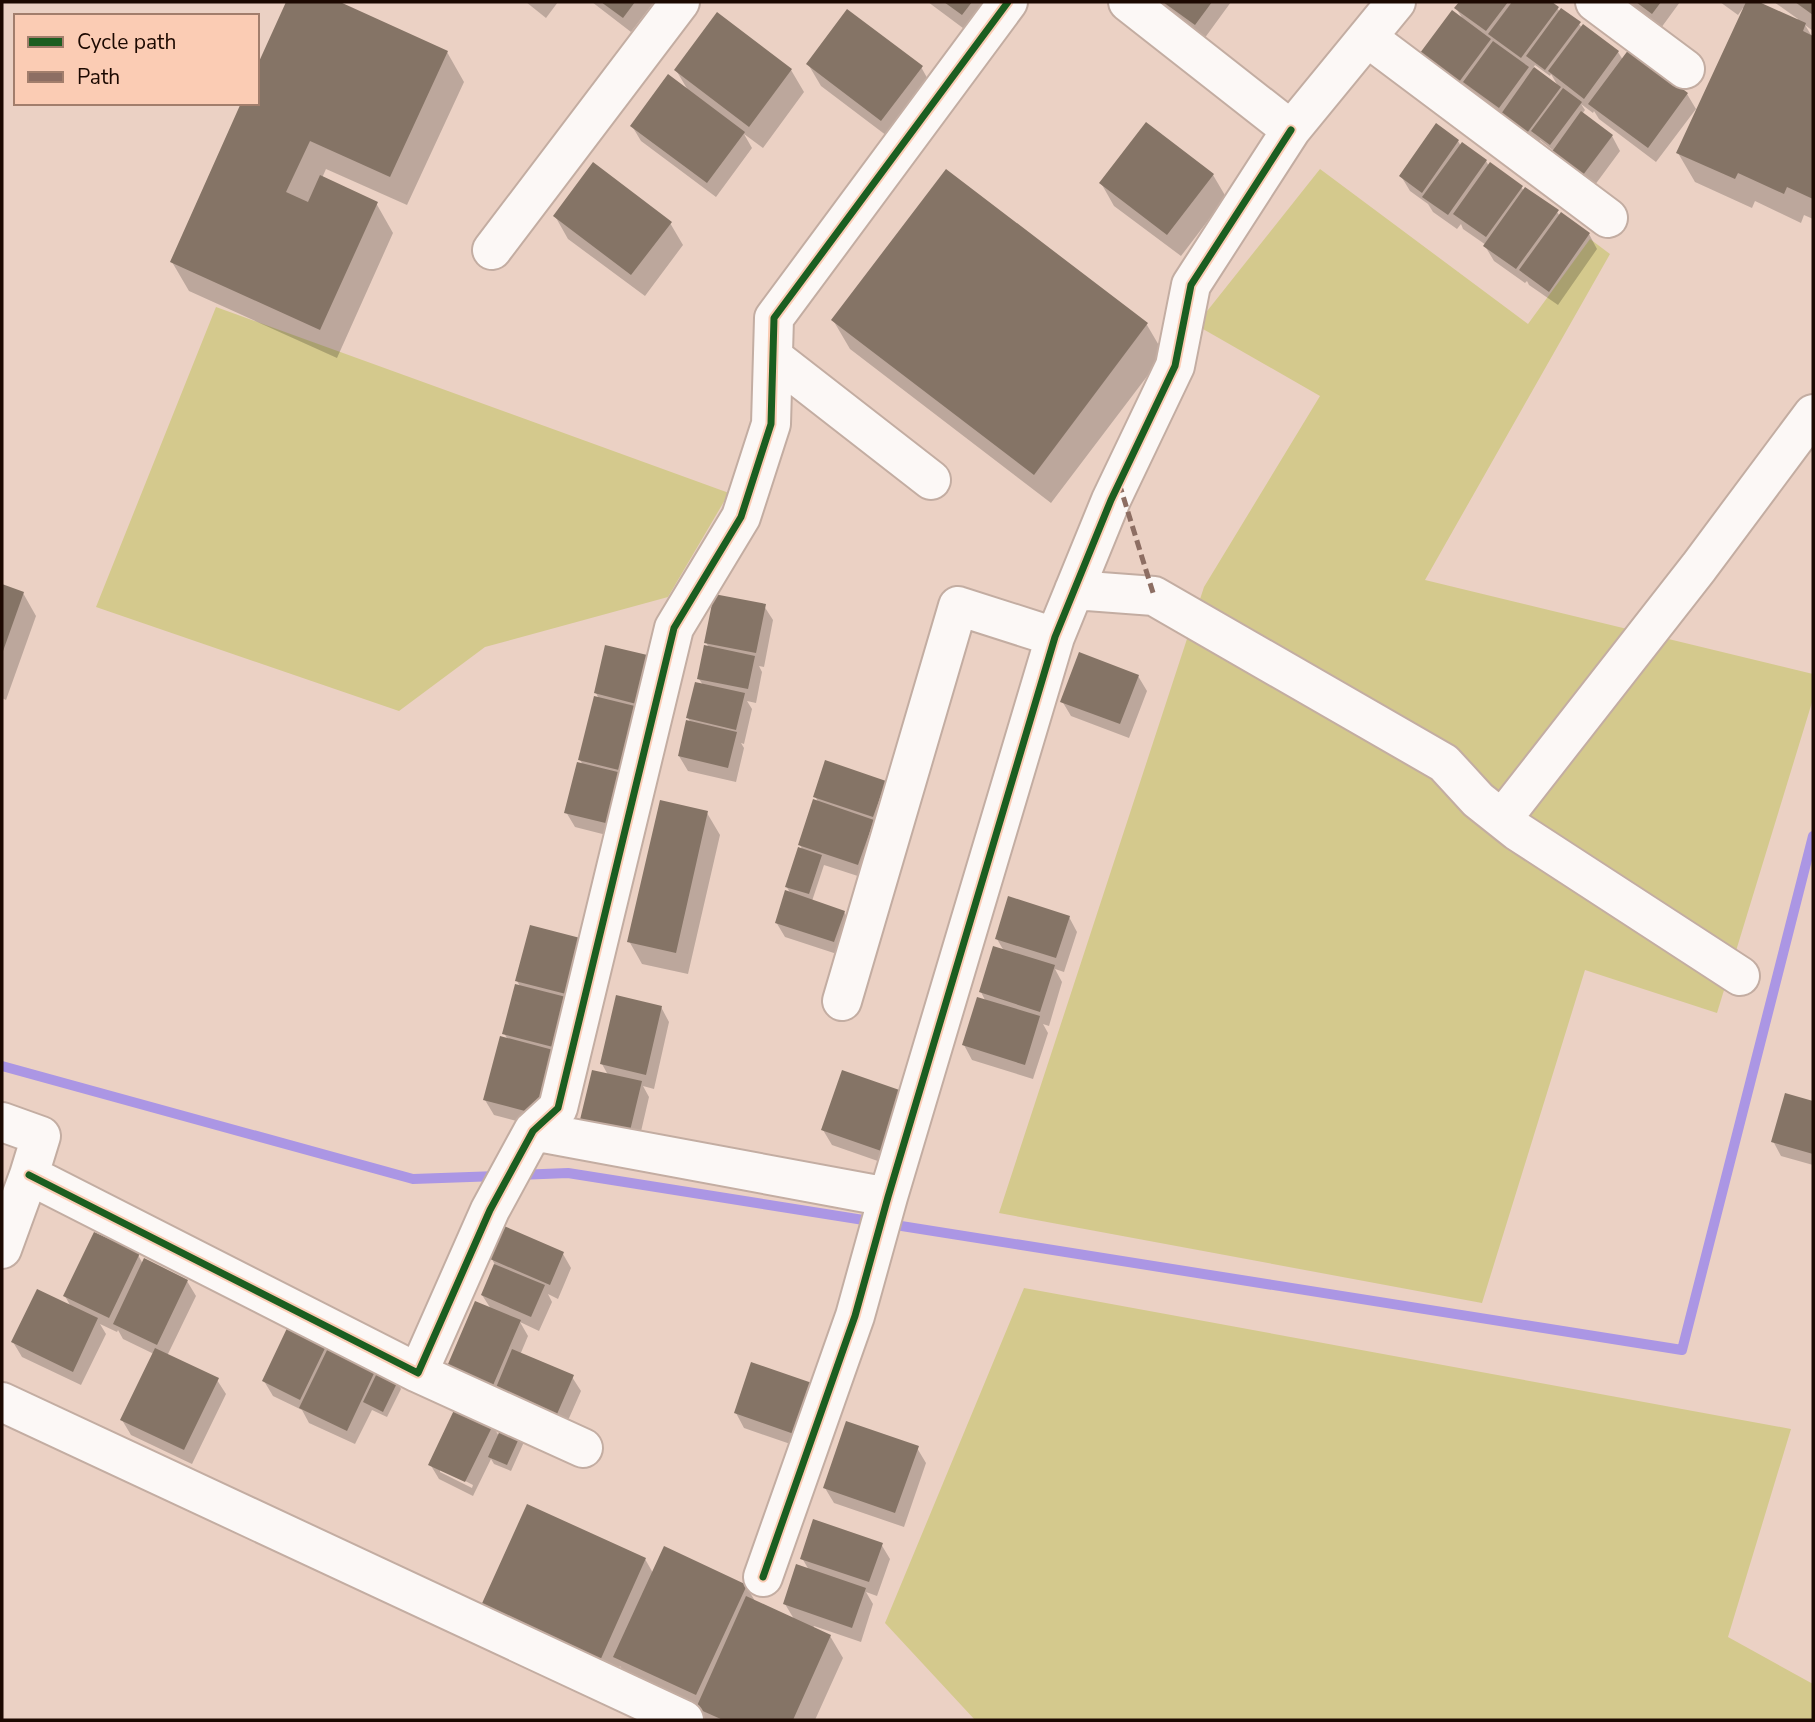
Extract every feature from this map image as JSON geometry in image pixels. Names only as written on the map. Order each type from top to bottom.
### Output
[{"type":"street","points":[[492,250],[680,2]]},
{"type":"street","points":[[418,1373],[490,1210],[533,1132],[558,1108],[674,628],[741,517],[771,424],[774,318],[1008,2]]},
{"type":"street","points":[[1128,2],[1291,130]]},
{"type":"street","points":[[763,1577],[855,1316],[1055,638],[1111,500],[1175,366],[1191,285],[1291,130],[1396,2]]},
{"type":"street","points":[[1595,2],[1685,69]]},
{"type":"street","points":[[1368,38],[1608,218]]},
{"type":"street","points":[[773,357],[931,480]]},
{"type":"street","points":[[1502,819],[1699,567],[1813,414]]},
{"type":"street","points":[[1074,590],[1154,596],[1444,763],[1478,800],[1517,831],[1740,976]]},
{"type":"street","points":[[842,1001],[958,606],[1055,638]]},
{"type":"street","points":[[2,1122],[41,1136],[2,1250]]},
{"type":"street","points":[[533,1132],[888,1197]]},
{"type":"street","points":[[29,1175],[418,1373],[583,1448]]},
{"type":"street","points":[[2,1402],[684,1720]]},
{"type":"shaded area","points":[[1320,169],[1528,324],[1590,239],[1610,254],[1425,580],[1813,674],[1813,699],[1717,1013],[1585,970],[1482,1303],[999,1213],[1204,587],[1320,396],[1196,325]]},
{"type":"shaded area","points":[[216,307],[729,493],[668,597],[485,647],[399,711],[96,607]]},
{"type":"shaded area","points":[[1024,1288],[1791,1429],[1728,1637],[1813,1684],[1813,1720],[975,1720],[885,1623]]},
{"type":"building","points":[[286,2],[340,2],[448,51],[390,177],[310,141],[286,192],[308,202],[320,175],[378,202],[320,330],[170,262],[240,105],[259,105],[259,62]]},
{"type":"building","points":[[601,2],[635,2],[623,18]]},
{"type":"building","points":[[944,2],[972,2],[962,15]]},
{"type":"building","points":[[1163,2],[1212,2],[1195,25]]},
{"type":"building","points":[[1459,2],[1508,2],[1486,31],[1454,8]]},
{"type":"building","points":[[1512,2],[1552,2],[1559,7],[1521,58],[1488,34]]},
{"type":"building","points":[[1636,2],[1661,2],[1652,14]]},
{"type":"building","points":[[1746,2],[1759,2],[1806,23],[1803,31],[1813,36],[1813,199],[1787,187],[1784,194],[1738,173],[1735,179],[1676,153]]},
{"type":"building","points":[[1795,2],[1813,2],[1813,15]]},
{"type":"building","points":[[1561,8],[1581,22],[1545,70],[1526,56]]},
{"type":"building","points":[[847,9],[923,66],[881,121],[806,64]]},
{"type":"building","points":[[1452,10],[1491,39],[1459,82],[1420,53]]},
{"type":"building","points":[[717,12],[792,69],[749,127],[674,70]]},
{"type":"building","points":[[1583,24],[1619,51],[1584,99],[1548,71]]},
{"type":"building","points":[[1493,41],[1529,67],[1499,108],[1463,82]]},
{"type":"building","points":[[1629,49],[1688,93],[1648,148],[1588,104]]},
{"type":"building","points":[[1534,67],[1561,87],[1527,133],[1501,114]]},
{"type":"building","points":[[668,74],[745,132],[707,183],[630,126]]},
{"type":"building","points":[[1563,88],[1582,102],[1550,145],[1531,131]]},
{"type":"building","points":[[1581,111],[1613,135],[1577,183],[1546,160]]},
{"type":"building","points":[[1146,122],[1214,174],[1167,235],[1099,183]]},
{"type":"building","points":[[1436,123],[1459,140],[1422,193],[1399,176]]},
{"type":"building","points":[[1462,142],[1487,160],[1448,215],[1422,197]]},
{"type":"building","points":[[593,162],[672,222],[631,275],[553,216]]},
{"type":"building","points":[[1490,162],[1523,186],[1486,237],[1453,214]]},
{"type":"building","points":[[946,169],[1148,323],[1034,475],[831,320]]},
{"type":"building","points":[[1525,187],[1559,210],[1516,269],[1483,246]]},
{"type":"building","points":[[1561,212],[1590,233],[1549,292],[1519,270]]},
{"type":"building","points":[[2,584],[24,592],[2,654]]},
{"type":"building","points":[[714,594],[766,604],[756,653],[704,643]]},
{"type":"building","points":[[605,645],[660,658],[648,707],[594,693]]},
{"type":"building","points":[[704,645],[755,656],[748,689],[697,679]]},
{"type":"building","points":[[1079,652],[1139,675],[1120,724],[1060,702]]},
{"type":"building","points":[[695,682],[745,693],[736,730],[686,718]]},
{"type":"building","points":[[594,696],[647,709],[631,773],[578,760]]},
{"type":"building","points":[[686,720],[737,732],[728,768],[678,756]]},
{"type":"building","points":[[825,760],[886,781],[873,817],[813,797]]},
{"type":"building","points":[[577,762],[630,775],[618,826],[564,813]]},
{"type":"building","points":[[813,799],[874,820],[858,865],[798,845]]},
{"type":"building","points":[[660,800],[708,811],[676,953],[627,942]]},
{"type":"building","points":[[798,847],[822,855],[809,894],[785,887]]},
{"type":"building","points":[[785,890],[845,911],[834,942],[775,923]]},
{"type":"building","points":[[1008,896],[1070,916],[1056,958],[995,939]]},
{"type":"building","points":[[530,925],[584,939],[570,995],[515,981]]},
{"type":"building","points":[[993,946],[1055,965],[1040,1012],[979,992]]},
{"type":"building","points":[[515,984],[570,998],[557,1048],[502,1034]]},
{"type":"building","points":[[616,995],[662,1006],[646,1075],[600,1064]]},
{"type":"building","points":[[977,997],[1040,1016],[1025,1065],[962,1045]]},
{"type":"building","points":[[500,1036],[557,1051],[540,1115],[483,1100]]},
{"type":"building","points":[[592,1070],[642,1081],[628,1139],[578,1128]]},
{"type":"building","points":[[842,1070],[908,1093],[887,1153],[821,1130]]},
{"type":"building","points":[[1785,1093],[1813,1101],[1813,1154],[1771,1142]]},
{"type":"building","points":[[504,1226],[564,1252],[550,1285],[490,1259]]},
{"type":"building","points":[[94,1232],[140,1253],[109,1318],[63,1296]]},
{"type":"building","points":[[144,1258],[188,1280],[157,1345],[113,1324]]},
{"type":"building","points":[[494,1264],[545,1285],[531,1317],[481,1295]]},
{"type":"building","points":[[37,1289],[98,1318],[73,1372],[11,1342]]},
{"type":"building","points":[[475,1301],[521,1320],[491,1390],[445,1371]]},
{"type":"building","points":[[289,1324],[328,1342],[300,1400],[262,1381]]},
{"type":"building","points":[[330,1344],[377,1367],[347,1431],[299,1408]]},
{"type":"building","points":[[155,1348],[219,1378],[184,1450],[120,1420]]},
{"type":"building","points":[[512,1349],[574,1375],[554,1421],[493,1395]]},
{"type":"building","points":[[751,1362],[812,1383],[794,1434],[734,1413]]},
{"type":"building","points":[[378,1371],[398,1381],[383,1412],[363,1402]]},
{"type":"building","points":[[456,1406],[494,1423],[465,1482],[428,1465]]},
{"type":"building","points":[[846,1421],[919,1446],[895,1513],[823,1488]]},
{"type":"building","points":[[502,1426],[521,1434],[507,1465],[488,1457]]},
{"type":"building","points":[[527,1504],[646,1558],[599,1663],[479,1610]]},
{"type":"building","points":[[813,1519],[883,1543],[869,1582],[800,1559]]},
{"type":"building","points":[[664,1546],[747,1585],[696,1695],[613,1657]]},
{"type":"building","points":[[796,1564],[866,1588],[852,1628],[783,1604]]},
{"type":"building","points":[[746,1596],[831,1635],[793,1720],[723,1720],[696,1708]]},
{"type":"waterway","points":[[518,1175],[568,1173],[1682,1350],[1813,836]]},
{"type":"waterway","points":[[2,1066],[413,1179],[498,1176]]},
{"type":"marked path","points":[[1119,483],[1154,596]]},
{"type":"cycle path","points":[[29,1175],[418,1373],[490,1210],[533,1131],[558,1108],[674,628],[741,517],[771,424],[774,318],[1008,2]]},
{"type":"cycle path","points":[[763,1577],[855,1316],[1055,637],[1111,500],[1175,366],[1191,285],[1291,130]]}]
